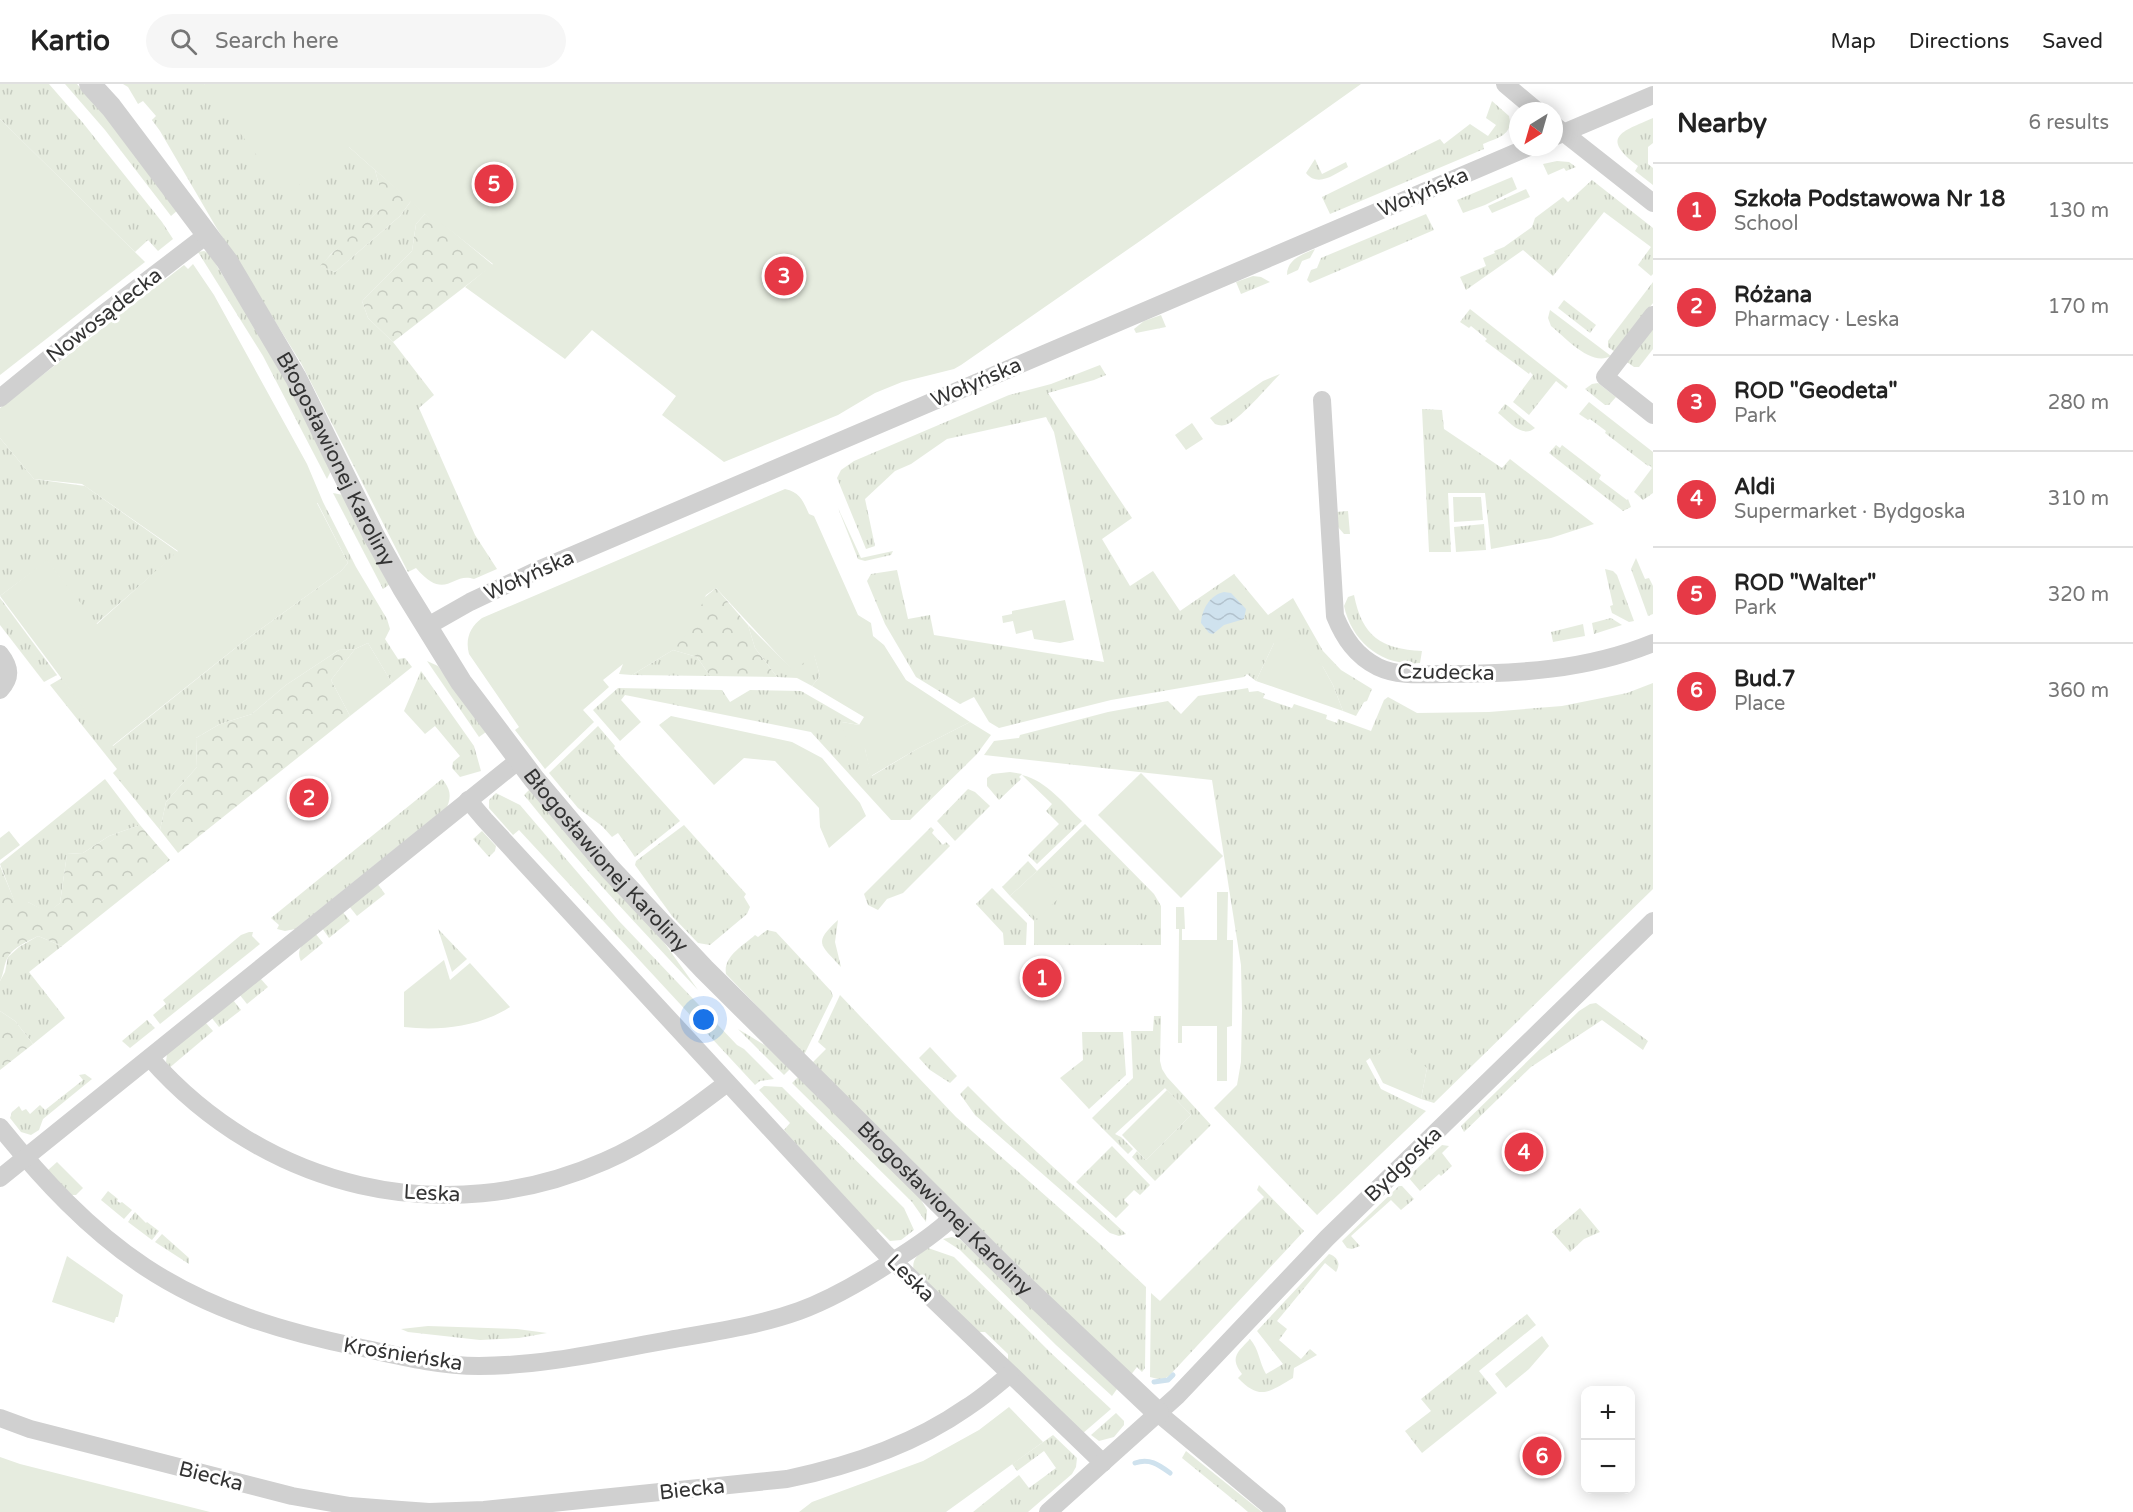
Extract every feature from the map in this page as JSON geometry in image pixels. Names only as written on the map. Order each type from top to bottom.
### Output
[{"type":"street","name":"Błogosławionej Karoliny","points":[[90,84],[111,107],[227,261],[291,368],[374,536],[426,627],[461,681],[519,760],[609,868],[665,928],[953,1216],[1072,1333],[1158,1413],[1277,1512]]},
{"type":"street","points":[[1505,84],[1526,102]]},
{"type":"street","points":[[1563,129],[1653,95]]},
{"type":"street","points":[[1563,136],[1653,203]]},
{"type":"street","name":"Wołyńska","points":[[426,627],[470,602],[538,570],[1509,156]]},
{"type":"street","name":"Nowosądecka","points":[[0,398],[102,315],[208,234]]},
{"type":"street","points":[[1653,315],[1605,377],[1653,415]]},
{"type":"street","name":"Czudecka","points":[[1322,400],[1332,598],[1335,616],[1342,632],[1351,646],[1363,657],[1386,670],[1410,674],[1514,673],[1592,662],[1653,643]]},
{"type":"street","points":[[0,654],[10,673],[8,682],[0,690]]},
{"type":"street","points":[[0,1178],[519,760]]},
{"type":"street","name":"Leska","points":[[468,800],[727,1083],[894,1261],[1103,1464]]},
{"type":"street","name":"Bydgoska","points":[[1048,1512],[1158,1413],[1211,1361],[1327,1238],[1653,921]]},
{"type":"street","name":"Leska","points":[[150,1058],[164,1074],[220,1123],[282,1158],[324,1176],[363,1187],[431,1195],[473,1195],[522,1188],[605,1161],[644,1141],[727,1083]]},
{"type":"street","name":"Krośnieńska","points":[[0,1128],[39,1174],[103,1236],[146,1267],[196,1296],[234,1313],[280,1329],[409,1359],[444,1364],[480,1366],[529,1363],[741,1327],[800,1310],[845,1290],[894,1261],[953,1216]]},
{"type":"street","name":"Biecka","points":[[0,1418],[30,1429],[292,1496],[361,1507],[429,1512],[484,1510],[787,1479],[834,1470],[914,1438],[965,1409],[1010,1374]]},
{"type":"green space","points":[[0,84],[49,84],[83,123],[173,239],[158,251],[148,240],[135,252],[0,119]]},
{"type":"green space","points":[[65,84],[77,84],[113,125],[178,210],[171,216],[105,130]]},
{"type":"green space","points":[[123,84],[204,84],[349,147],[375,170],[379,185],[379,210],[321,266],[335,272],[400,216],[411,201],[425,214],[416,224],[412,251],[362,301],[368,318],[393,342],[434,395],[419,408],[475,535],[497,569],[474,579],[460,579],[442,585],[426,578],[416,568],[408,572],[301,363],[152,120],[156,116],[143,101],[138,104],[128,87]]},
{"type":"green space","points":[[204,84],[1361,84],[961,365],[954,369],[902,382],[875,393],[838,415],[724,462],[662,415],[676,396],[592,330],[565,359],[465,287],[493,264],[441,223],[438,226],[349,147],[286,195]]},
{"type":"green space","points":[[1492,101],[1509,116],[1509,128],[1499,138],[1483,144],[1484,149],[1330,214],[1322,197],[1440,139],[1444,144],[1470,124],[1488,136],[1496,125],[1486,118]]},
{"type":"green space","points":[[1653,118],[1653,143],[1648,147],[1648,164],[1653,168],[1653,185],[1635,171],[1638,166],[1626,156],[1618,142],[1619,136],[1624,132]]},
{"type":"green space","points":[[0,119],[145,262],[0,375]]},
{"type":"green space","points":[[1315,159],[1322,174],[1346,162],[1348,167],[1327,178],[1316,179],[1306,173]]},
{"type":"green space","points":[[1557,161],[1569,162],[1576,167],[1566,171],[1564,168],[1548,175],[1543,164]]},
{"type":"green space","points":[[375,170],[411,201],[400,216],[335,272],[320,266],[379,210],[379,185]]},
{"type":"green space","points":[[1512,177],[1517,189],[1463,213],[1457,200]]},
{"type":"green space","points":[[1592,180],[1653,228],[1653,274],[1651,276],[1638,265],[1651,247],[1604,212],[1553,276],[1523,250],[1466,290],[1460,277],[1486,266],[1483,258],[1495,253],[1494,251],[1504,247],[1532,227],[1535,218],[1563,197],[1568,202]]},
{"type":"green space","points":[[1526,189],[1530,197],[1492,213],[1488,206]]},
{"type":"green space","points":[[425,214],[438,225],[441,222],[493,265],[393,342],[368,318],[362,301],[412,251],[416,224]]},
{"type":"green space","points":[[1426,214],[1434,230],[1310,283],[1307,280],[1311,270],[1317,268],[1321,258]]},
{"type":"green space","points":[[1315,249],[1310,258],[1302,261],[1298,270],[1287,275],[1293,261]]},
{"type":"green space","points":[[198,252],[209,253],[278,365],[331,471],[327,479],[263,356]]},
{"type":"green space","points":[[193,264],[214,295],[307,464],[323,502],[317,503],[348,563],[341,571],[243,642],[112,746],[0,596],[47,560],[97,624],[178,551],[82,484],[34,479],[0,438],[0,408],[184,265],[188,269]]},
{"type":"green space","points":[[1253,276],[1270,282],[1241,294],[1236,282]]},
{"type":"green space","points":[[1653,282],[1653,303],[1615,352],[1608,347],[1608,341]]},
{"type":"green space","points":[[1564,300],[1596,325],[1590,333],[1558,308]]},
{"type":"green space","points":[[1470,309],[1568,386],[1566,389],[1556,381],[1529,415],[1513,402],[1533,375],[1485,341],[1487,339],[1471,326],[1469,328],[1460,322]]},
{"type":"green space","points":[[1550,310],[1611,356],[1595,358],[1571,344],[1551,326],[1548,318]]},
{"type":"green space","points":[[1161,315],[1166,327],[1136,333],[1134,329],[1144,321]]},
{"type":"green space","points":[[1653,328],[1653,349],[1639,367],[1634,367],[1627,362]]},
{"type":"green space","points":[[1100,365],[1106,375],[1048,393],[1132,518],[1102,539],[1130,586],[1153,571],[1180,611],[1234,574],[1268,615],[1293,598],[1323,651],[1341,670],[1372,689],[1367,701],[1364,702],[1356,716],[1343,711],[1323,667],[1274,643],[1256,681],[1247,674],[1244,677],[1111,700],[999,728],[989,722],[974,697],[960,704],[916,677],[885,624],[867,581],[871,574],[897,570],[908,619],[930,615],[934,635],[1104,662],[1054,432],[1046,417],[947,439],[911,464],[895,471],[865,499],[875,546],[866,549],[837,478],[841,470],[854,461],[1009,395],[1051,384]]},
{"type":"green space","points":[[1280,374],[1231,422],[1218,425],[1210,418],[1263,381]]},
{"type":"green space","points":[[1598,383],[1616,397],[1609,405],[1605,405],[1585,389]]},
{"type":"green space","points":[[1589,402],[1653,452],[1653,493],[1643,500],[1634,492],[1652,468],[1590,419],[1579,414]]},
{"type":"green space","points":[[1505,404],[1535,428],[1525,431],[1511,424],[1498,413]]},
{"type":"green space","points":[[1422,409],[1442,410],[1444,429],[1502,468],[1510,459],[1594,524],[1551,538],[1491,549],[1485,493],[1448,493],[1451,552],[1429,552]]},
{"type":"green space","points":[[1192,423],[1203,439],[1186,450],[1175,435]]},
{"type":"green space","points":[[0,438],[34,479],[85,486],[178,552],[96,624],[47,561],[0,596]]},
{"type":"green space","points":[[1556,445],[1560,448],[1562,445],[1601,475],[1599,479],[1628,499],[1631,507],[1623,511],[1549,453]]},
{"type":"green space","points":[[785,489],[798,495],[809,514],[814,516],[858,615],[871,623],[873,636],[884,645],[906,680],[970,722],[871,776],[865,749],[847,745],[842,722],[859,725],[864,717],[812,686],[820,676],[814,655],[793,671],[716,588],[706,595],[691,628],[673,650],[632,675],[619,674],[623,664],[603,680],[609,687],[583,710],[594,722],[545,769],[515,730],[519,727],[469,654],[468,638],[474,625],[482,618]]},
{"type":"green space","points":[[333,493],[343,495],[390,584],[383,589]]},
{"type":"green space","points":[[1453,497],[1481,497],[1483,520],[1454,522]]},
{"type":"green space","points":[[317,502],[323,502],[356,567],[387,619],[390,629],[385,639],[398,659],[405,658],[412,667],[392,683],[368,643],[355,649],[339,650],[286,685],[252,714],[220,724],[196,738],[197,767],[166,802],[160,830],[113,773],[117,769],[50,685],[62,678],[113,746],[243,642],[341,571],[348,563]]},
{"type":"green space","points":[[838,508],[861,558],[893,551],[891,555],[865,561],[858,559]]},
{"type":"green space","points":[[1348,511],[1350,534],[1344,534],[1338,527],[1336,512]]},
{"type":"green space","points":[[1484,524],[1486,550],[1456,552],[1454,527]]},
{"type":"green space","points":[[1636,558],[1645,579],[1649,578],[1653,586],[1653,614],[1648,616],[1631,569]]},
{"type":"green space","points":[[1605,569],[1617,575],[1634,621],[1629,622],[1612,613],[1610,606],[1613,605]]},
{"type":"green space","points":[[716,588],[748,625],[755,648],[777,677],[710,676],[697,657],[673,650],[678,619]]},
{"type":"green space","points":[[1354,595],[1362,621],[1368,630],[1376,638],[1395,647],[1422,651],[1420,663],[1393,661],[1371,650],[1362,641],[1354,631],[1344,606],[1348,597]]},
{"type":"green space","points":[[0,598],[57,675],[44,682],[0,625]]},
{"type":"green space","points":[[1065,600],[1074,640],[1060,643],[1034,639],[1032,630],[1016,634],[1013,621],[1003,623],[1002,616],[1012,614],[1012,611]]},
{"type":"green space","points":[[1611,618],[1622,625],[1594,634],[1592,623]]},
{"type":"green space","points":[[1583,624],[1585,636],[1553,642],[1551,632]]},
{"type":"green space","points":[[748,625],[793,670],[814,654],[820,676],[812,686],[797,678],[777,677],[755,648]]},
{"type":"green space","points":[[1292,638],[1323,667],[1343,711],[1256,681],[1274,643]]},
{"type":"green space","points":[[368,643],[392,683],[350,716],[331,680],[355,649]]},
{"type":"green space","points":[[355,649],[331,680],[350,716],[178,853],[160,830],[166,802],[197,767],[196,738],[220,724],[252,714],[286,685],[339,650]]},
{"type":"green space","points":[[673,650],[697,657],[710,676],[632,675]]},
{"type":"green space","points":[[427,661],[438,666],[486,732],[479,737]]},
{"type":"green space","points":[[421,671],[474,746],[481,771],[460,777],[452,768],[453,762],[460,756],[435,726],[425,734],[404,711]]},
{"type":"green space","points":[[1653,683],[1653,889],[1434,1103],[1421,1099],[1427,1068],[1370,1058],[1366,1061],[1381,1089],[1426,1111],[1317,1215],[1214,1108],[1237,1085],[1241,1062],[1242,1011],[1241,965],[1212,780],[984,755],[994,741],[1019,738],[1020,735],[1108,712],[1168,701],[1181,714],[1198,696],[1248,688],[1249,692],[1258,691],[1265,694],[1263,698],[1292,708],[1294,704],[1327,715],[1326,719],[1337,723],[1338,719],[1371,731],[1384,700],[1388,697],[1417,713],[1489,712],[1562,706],[1627,693]]},
{"type":"green space","points":[[618,688],[722,690],[730,702],[750,690],[801,691],[860,725],[842,722],[865,749],[872,776],[917,749],[970,722],[991,735],[977,754],[910,820],[891,820],[811,732],[625,695],[621,700],[641,722],[620,741],[593,710]]},
{"type":"green space","points":[[671,716],[792,742],[822,758],[860,803],[866,816],[829,848],[820,827],[819,808],[775,761],[744,758],[714,785],[659,725]]},
{"type":"green space","points":[[598,726],[615,746],[614,748],[680,821],[635,857],[618,833],[612,837],[602,826],[578,808],[549,773]]},
{"type":"green space","points":[[1010,772],[1022,774],[1019,777],[1021,779],[999,800],[987,786],[987,778],[992,774]]},
{"type":"green space","points":[[1141,773],[1223,856],[1181,898],[1098,815]]},
{"type":"green space","points":[[1022,775],[1047,788],[1082,821],[1037,864],[1028,855],[1059,824],[1046,811],[1052,804]]},
{"type":"green space","points":[[105,779],[140,825],[109,836],[83,853],[67,854],[60,903],[48,913],[28,902],[15,903],[0,864]]},
{"type":"green space","points":[[442,779],[449,792],[447,807],[295,929],[285,931],[277,929],[279,925],[271,918]]},
{"type":"green space","points":[[530,789],[663,941],[698,990],[609,894],[524,795]]},
{"type":"green space","points":[[968,789],[975,792],[990,806],[955,841],[937,821]]},
{"type":"green space","points":[[496,793],[520,805],[619,921],[737,1045],[774,1079],[760,1081],[755,1085],[519,830],[513,835],[489,808],[489,800]]},
{"type":"green space","points":[[1085,824],[1154,894],[1161,906],[1161,945],[1034,945],[1034,921],[1022,908],[1037,871]]},
{"type":"green space","points":[[140,825],[170,860],[62,946],[38,936],[17,947],[7,959],[0,981],[0,866],[15,902],[28,902],[48,912],[60,903],[67,854],[83,853],[109,836]]},
{"type":"green space","points":[[684,825],[746,894],[744,897],[750,907],[747,914],[710,945],[698,943],[672,916],[635,865],[636,861]]},
{"type":"green space","points":[[931,827],[934,830],[932,833],[943,845],[946,842],[950,846],[903,893],[887,899],[878,910],[868,905],[864,894]]},
{"type":"green space","points":[[9,831],[20,845],[0,860],[0,838]]},
{"type":"green space","points":[[482,831],[496,846],[495,851],[489,857],[473,839]]},
{"type":"green space","points":[[1028,861],[1037,871],[1010,896],[1002,887]]},
{"type":"green space","points":[[1037,871],[1061,896],[1037,919],[1010,896]]},
{"type":"green space","points":[[377,883],[385,894],[357,916],[349,906]]},
{"type":"green space","points":[[992,888],[1027,923],[1026,945],[1004,945],[1003,933],[976,904]]},
{"type":"green space","points":[[1217,892],[1228,892],[1227,940],[1233,940],[1232,1026],[1227,1027],[1227,1081],[1217,1081],[1217,1026],[1182,1026],[1182,1043],[1178,1043],[1179,929],[1176,929],[1176,907],[1184,907],[1185,929],[1182,929],[1182,940],[1217,940]]},
{"type":"green space","points":[[342,911],[350,921],[329,938],[322,928]]},
{"type":"green space","points":[[838,920],[835,942],[841,967],[822,944],[825,934]]},
{"type":"green space","points":[[438,929],[467,959],[452,972]]},
{"type":"green space","points":[[767,930],[776,932],[831,991],[833,996],[804,1055],[726,974],[728,962],[735,952],[755,935],[758,937]]},
{"type":"green space","points":[[253,932],[252,936],[260,944],[160,1024],[153,1015],[166,1004],[163,1000],[241,935]]},
{"type":"green space","points":[[315,933],[323,943],[301,961],[300,949]]},
{"type":"green space","points":[[38,936],[62,946],[29,972],[65,1018],[33,1044],[15,1021],[0,1011],[0,981],[5,972],[8,957],[19,947]]},
{"type":"green space","points":[[444,960],[450,980],[470,963],[510,1007],[485,1019],[459,1026],[404,1027],[404,992]]},
{"type":"green space","points":[[260,978],[268,987],[247,1004],[239,994]]},
{"type":"green space","points":[[840,995],[956,1117],[1146,1287],[1145,1368],[1142,1372],[1137,1367],[1130,1376],[812,1063],[826,1049],[818,1042]]},
{"type":"green space","points":[[233,1000],[241,1010],[219,1027],[211,1017]]},
{"type":"green space","points":[[1596,1003],[1648,1041],[1643,1050],[1602,1020],[1531,1067],[1464,1132],[1461,1126],[1579,1011]]},
{"type":"green space","points":[[0,1011],[15,1021],[33,1044],[0,1070]]},
{"type":"green space","points":[[1154,1016],[1161,1016],[1160,1061],[1162,1069],[1211,1125],[1155,1181],[1132,1157],[1137,1151],[1146,1160],[1191,1115],[1165,1088],[1115,1134],[1133,1149],[1128,1154],[1092,1118],[1133,1078],[1131,1031],[1153,1031]]},
{"type":"green space","points":[[147,1020],[155,1028],[130,1048],[122,1041]]},
{"type":"green space","points":[[205,1022],[213,1031],[168,1069],[167,1054]]},
{"type":"green space","points":[[738,1029],[766,1046],[790,1069],[784,1075]]},
{"type":"green space","points":[[1082,1032],[1123,1032],[1126,1075],[1089,1109],[1060,1078],[1083,1060]]},
{"type":"green space","points":[[1400,1042],[1427,1068],[1421,1099],[1383,1083],[1370,1058]]},
{"type":"green space","points":[[930,1047],[957,1076],[950,1083],[930,1070],[919,1058]]},
{"type":"green space","points":[[85,1074],[92,1079],[43,1119],[39,1130],[31,1135],[21,1132],[10,1118],[12,1112],[19,1106],[22,1111],[26,1109],[30,1114],[40,1105],[45,1110],[83,1080],[79,1075]]},
{"type":"green space","points":[[798,1077],[920,1198],[927,1210],[926,1222],[912,1202],[792,1083]]},
{"type":"green space","points":[[764,1086],[782,1087],[904,1208],[914,1230],[901,1240],[890,1241],[878,1229],[873,1232],[784,1130],[790,1123],[759,1090]]},
{"type":"green space","points":[[968,1086],[1126,1234],[1119,1236],[1110,1233],[975,1115],[960,1094]]},
{"type":"green space","points":[[1167,1090],[1191,1115],[1146,1160],[1122,1135]]},
{"type":"green space","points":[[1442,1145],[1449,1146],[1442,1153],[1452,1166],[1420,1191],[1408,1177]]},
{"type":"green space","points":[[1112,1146],[1150,1185],[1140,1195],[1134,1190],[1124,1200],[1129,1205],[1116,1218],[1076,1182]]},
{"type":"green space","points":[[57,1162],[83,1188],[76,1195],[72,1195],[47,1171]]},
{"type":"green space","points":[[1259,1185],[1304,1231],[1169,1376],[1162,1380],[1150,1377],[1151,1293],[1160,1301],[1264,1197],[1257,1190]]},
{"type":"green space","points":[[1399,1186],[1402,1186],[1414,1199],[1401,1210],[1391,1200],[1351,1236],[1360,1246],[1347,1248],[1342,1241]]},
{"type":"green space","points":[[108,1191],[118,1199],[117,1201],[132,1210],[124,1219],[101,1200]]},
{"type":"green space","points":[[1580,1208],[1600,1232],[1584,1239],[1570,1252],[1552,1232]]},
{"type":"green space","points":[[135,1212],[159,1231],[152,1240],[128,1222]]},
{"type":"green space","points":[[162,1234],[189,1258],[189,1264],[155,1242]]},
{"type":"green space","points":[[952,1237],[961,1240],[1117,1389],[1112,1396],[1056,1345],[960,1250],[943,1239]]},
{"type":"green space","points":[[928,1248],[954,1257],[1111,1409],[1082,1434],[1008,1363],[1008,1354],[985,1332],[975,1332],[914,1273],[913,1264],[916,1258]]},
{"type":"green space","points":[[1329,1254],[1338,1261],[1336,1272],[1325,1263],[1277,1321],[1287,1329],[1279,1340],[1301,1359],[1310,1349],[1317,1355],[1294,1368],[1293,1378],[1277,1387],[1265,1392],[1252,1390],[1238,1378],[1242,1374],[1236,1363],[1237,1355],[1250,1339],[1266,1374],[1283,1364],[1257,1331]]},
{"type":"green space","points":[[67,1256],[123,1295],[118,1317],[114,1323],[52,1302]]},
{"type":"green space","points":[[1527,1314],[1536,1325],[1479,1371],[1497,1393],[1422,1453],[1405,1431],[1431,1411],[1421,1399]]},
{"type":"green space","points":[[428,1326],[517,1329],[547,1333],[519,1338],[480,1340],[408,1332],[401,1329]]},
{"type":"green space","points":[[1542,1336],[1549,1346],[1529,1369],[1506,1388],[1495,1374]]},
{"type":"green space","points":[[1009,1407],[1043,1442],[946,1512],[799,1512],[812,1502],[923,1461],[979,1430]]},
{"type":"green space","points":[[1116,1413],[1124,1421],[1124,1425],[1114,1437],[1099,1441],[1091,1435]]},
{"type":"green space","points":[[1053,1435],[1077,1458],[1072,1474],[1028,1512],[973,1512],[1019,1475],[1029,1488],[1056,1468],[1044,1451],[1017,1471],[1012,1464]]},
{"type":"green space","points":[[1186,1451],[1262,1512],[1248,1512],[1182,1458]]},
{"type":"green space","points":[[0,1457],[20,1464],[210,1512],[0,1512]]},
{"type":"water","points":[[1224,592],[1231,593],[1246,609],[1244,619],[1224,625],[1213,634],[1209,633],[1201,623],[1203,613],[1211,599]]},
{"type":"waterway","points":[[1154,1382],[1168,1380],[1173,1375]]},
{"type":"waterway","points":[[1135,1463],[1150,1462],[1170,1473]]},
{"type":"place","name":"ROD \"Walter\"","points":[[494,184]]},
{"type":"place","name":"ROD \"Geodeta\"","points":[[784,276]]},
{"type":"place","name":"Różana","points":[[309,798]]},
{"type":"place","name":"Szkoła Podstawowa Nr 18","points":[[1042,978]]},
{"type":"place","name":"Aldi","points":[[1524,1152]]},
{"type":"place","name":"Bud.7","points":[[1542,1456]]}]
